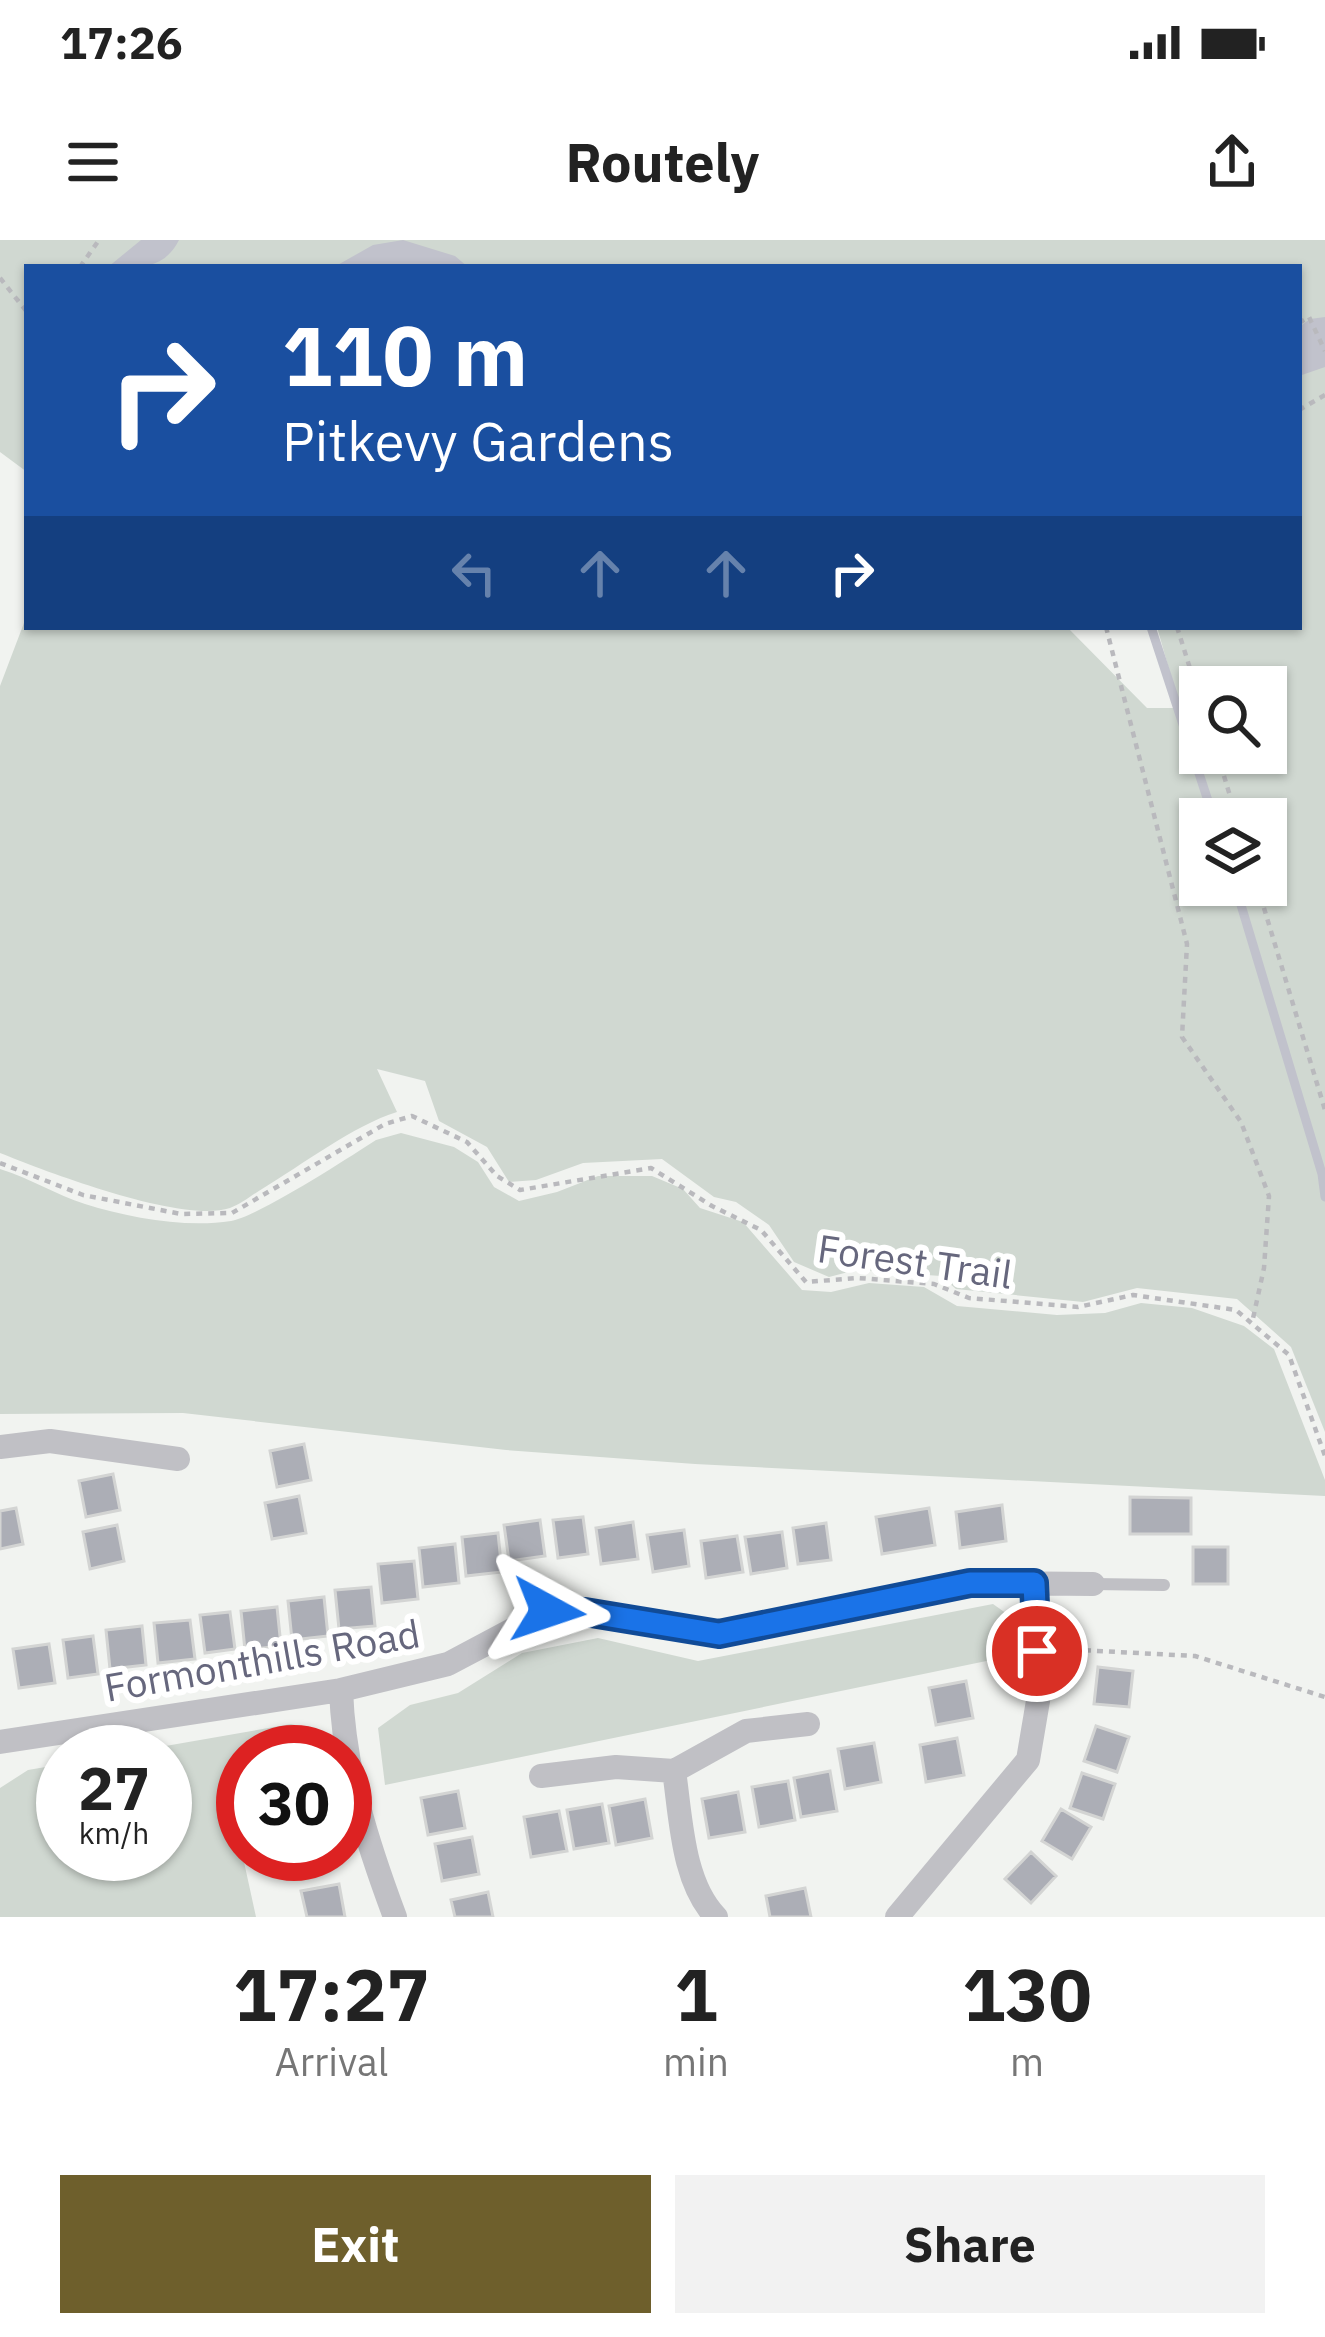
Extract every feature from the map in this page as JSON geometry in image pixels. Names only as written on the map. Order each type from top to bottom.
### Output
[{"type":"street","points":[[0,1447],[50,1441],[178,1459]]},
{"type":"street","name":"Formonthills Road","points":[[0,1742],[341,1690],[448,1664],[548,1611],[585,1612],[719,1634],[970,1583],[1093,1584]]},
{"type":"street","points":[[897,1917],[1028,1760],[1039,1695],[1034,1583]]},
{"type":"street","points":[[341,1690],[343,1738],[360,1824],[395,1917]]},
{"type":"street","points":[[541,1776],[616,1767],[674,1771],[746,1731],[808,1724]]},
{"type":"street","points":[[674,1771],[686,1853],[707,1908],[716,1917]]},
{"type":"lane","points":[[1093,1584],[1164,1585]]},
{"type":"path","points":[[0,278],[24,308]]},
{"type":"path","points":[[1302,321],[1309,316],[1325,351]]},
{"type":"path","points":[[1107,630],[1186,944],[1182,1037],[1241,1122],[1269,1196],[1264,1268],[1252,1323]]},
{"type":"path","points":[[1178,630],[1189,666]]},
{"type":"path","points":[[1263,906],[1325,1110]]},
{"type":"path","name":"Forest Trail","points":[[0,1163],[83,1195],[182,1214],[232,1213],[385,1124],[412,1116],[467,1142],[497,1176],[520,1190],[651,1168],[761,1230],[806,1282],[858,1278],[934,1284],[969,1298],[1078,1307],[1133,1295],[1236,1310],[1289,1355],[1325,1456]]},
{"type":"path","points":[[1037,1651],[1195,1656],[1325,1697]]},
{"type":"shaded area","points":[[0,240],[1325,240],[1325,1432],[1291,1347],[1237,1299],[1137,1288],[1083,1302],[956,1289],[941,1276],[856,1270],[829,1277],[794,1262],[769,1225],[736,1202],[714,1197],[662,1159],[583,1163],[536,1180],[509,1182],[487,1147],[439,1121],[425,1081],[377,1069],[397,1112],[346,1136],[230,1208],[209,1211],[149,1203],[0,1153],[0,686],[24,623],[24,630],[1070,630],[1147,708],[1179,708],[1179,774],[1287,774],[1287,666],[1179,666],[1179,704],[1158,630],[1302,630],[1302,264],[24,264],[24,470],[0,452]]},
{"type":"shaded area","points":[[141,240],[179,240],[158,262],[112,264]]},
{"type":"shaded area","points":[[403,240],[455,256],[464,264],[339,264],[373,245]]},
{"type":"shaded area","points":[[1325,317],[1325,367],[1302,375],[1302,325]]},
{"type":"shaded area","points":[[401,1133],[454,1147],[478,1162],[494,1187],[519,1201],[598,1176],[652,1176],[683,1189],[700,1208],[743,1222],[802,1290],[831,1292],[869,1283],[924,1287],[957,1306],[1057,1315],[1105,1313],[1141,1303],[1192,1308],[1244,1326],[1274,1349],[1325,1480],[1325,1496],[695,1464],[506,1450],[183,1413],[0,1414],[0,1169],[102,1209],[158,1220],[214,1223],[262,1209],[376,1140]]},
{"type":"shaded area","points":[[993,1604],[1021,1624],[1021,1654],[385,1785],[378,1728],[410,1705],[458,1693],[522,1653],[598,1638],[698,1661]]},
{"type":"shaded area","points":[[216,1737],[216,1881],[248,1881],[256,1917],[0,1917],[0,1788],[28,1770],[36,1769],[36,1881],[192,1881],[192,1741]]},
{"type":"building","points":[[304,1444],[311,1480],[277,1487],[270,1451]]},
{"type":"building","points":[[113,1474],[120,1510],[86,1517],[79,1481]]},
{"type":"building","points":[[299,1496],[306,1533],[272,1539],[265,1503]]},
{"type":"building","points":[[1130,1497],[1191,1498],[1191,1534],[1130,1534]]},
{"type":"building","points":[[1002,1505],[1006,1541],[960,1548],[956,1512]]},
{"type":"building","points":[[16,1508],[23,1544],[0,1549],[0,1511]]},
{"type":"building","points":[[929,1508],[935,1545],[882,1554],[876,1517]]},
{"type":"building","points":[[583,1517],[588,1554],[558,1558],[553,1520]]},
{"type":"building","points":[[540,1520],[545,1556],[509,1561],[504,1525]]},
{"type":"building","points":[[633,1522],[638,1559],[601,1564],[596,1528]]},
{"type":"building","points":[[826,1523],[831,1560],[798,1564],[793,1528]]},
{"type":"building","points":[[117,1525],[124,1561],[90,1569],[83,1532]]},
{"type":"building","points":[[684,1530],[689,1566],[653,1572],[647,1535]]},
{"type":"building","points":[[782,1532],[787,1568],[751,1574],[745,1537]]},
{"type":"building","points":[[498,1533],[502,1572],[466,1576],[462,1537]]},
{"type":"building","points":[[737,1536],[743,1572],[706,1578],[701,1541]]},
{"type":"building","points":[[455,1544],[459,1583],[423,1587],[419,1548]]},
{"type":"building","points":[[1193,1547],[1228,1547],[1228,1584],[1193,1584]]},
{"type":"building","points":[[414,1561],[418,1599],[382,1603],[378,1564]]},
{"type":"building","points":[[371,1587],[375,1626],[339,1629],[335,1590]]},
{"type":"building","points":[[324,1597],[328,1636],[292,1640],[288,1601]]},
{"type":"building","points":[[277,1607],[281,1646],[245,1650],[241,1611]]},
{"type":"building","points":[[230,1612],[235,1649],[205,1653],[200,1615]]},
{"type":"building","points":[[190,1620],[195,1659],[158,1663],[154,1623]]},
{"type":"building","points":[[142,1626],[146,1665],[110,1669],[106,1630]]},
{"type":"building","points":[[93,1636],[98,1674],[68,1678],[63,1640]]},
{"type":"building","points":[[49,1644],[55,1683],[19,1688],[13,1649]]},
{"type":"building","points":[[1098,1667],[1133,1671],[1129,1707],[1094,1704]]},
{"type":"building","points":[[966,1681],[973,1718],[936,1725],[929,1688]]},
{"type":"building","points":[[1096,1726],[1129,1737],[1117,1772],[1084,1761]]},
{"type":"building","points":[[957,1738],[964,1775],[926,1782],[920,1745]]},
{"type":"building","points":[[874,1743],[881,1782],[845,1789],[838,1749]]},
{"type":"building","points":[[830,1771],[837,1811],[801,1817],[794,1778]]},
{"type":"building","points":[[1082,1773],[1115,1784],[1103,1819],[1070,1808]]},
{"type":"building","points":[[788,1781],[795,1820],[759,1827],[752,1787]]},
{"type":"building","points":[[458,1791],[465,1828],[428,1835],[421,1798]]},
{"type":"building","points":[[738,1792],[745,1832],[709,1838],[702,1799]]},
{"type":"building","points":[[645,1799],[652,1838],[616,1845],[609,1806]]},
{"type":"building","points":[[602,1804],[609,1843],[574,1849],[567,1810]]},
{"type":"building","points":[[1061,1809],[1091,1827],[1072,1859],[1042,1841]]},
{"type":"building","points":[[559,1811],[567,1851],[531,1857],[524,1817]]},
{"type":"building","points":[[472,1837],[479,1874],[442,1881],[435,1844]]},
{"type":"building","points":[[1031,1852],[1056,1876],[1031,1903],[1005,1879]]},
{"type":"building","points":[[339,1884],[345,1917],[307,1917],[301,1891]]},
{"type":"building","points":[[805,1888],[811,1917],[770,1917],[766,1896]]},
{"type":"building","points":[[488,1892],[493,1917],[455,1917],[451,1900]]},
{"type":"waterway","points":[[1152,630],[1207,798]]},
{"type":"waterway","points":[[1241,906],[1325,1197]]},
{"type":"route","points":[[548,1611],[585,1612],[719,1634],[970,1583],[1034,1583],[1037,1651]]}]
